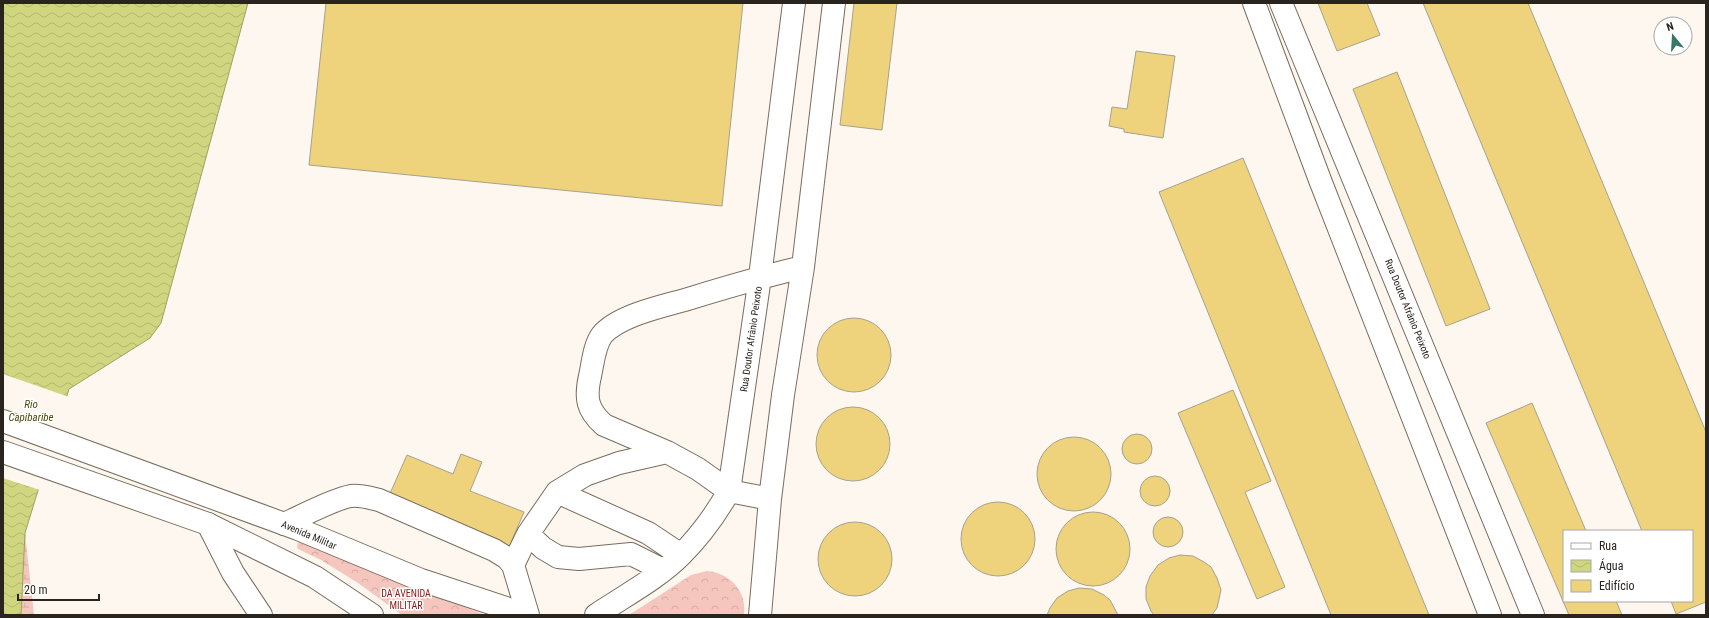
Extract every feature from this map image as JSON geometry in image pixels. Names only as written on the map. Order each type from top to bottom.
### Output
[{"type":"street","name":"Rua Doutor Afrânio Peixoto","points":[[596,615],[663,570],[681,555],[717,512],[728,491],[760,277],[794,3]]},
{"type":"street","points":[[760,615],[770,499],[783,395],[803,267],[834,3]]},
{"type":"street","points":[[1254,3],[1320,180],[1490,615]]},
{"type":"street","name":"Rua Doutor Afrânio Peixoto","points":[[1281,3],[1533,615]]},
{"type":"street","points":[[770,499],[728,491],[698,469],[667,452],[604,425],[596,418],[588,403],[587,390],[597,345],[602,335],[634,315],[760,277],[803,267]]},
{"type":"street","name":"Avenida Militar","points":[[3,420],[284,524],[421,580],[528,615]]},
{"type":"street","points":[[3,452],[208,524],[315,577],[372,615]]},
{"type":"street","points":[[513,565],[528,534],[557,492],[585,475],[619,462],[667,452]]},
{"type":"street","points":[[557,492],[648,533],[681,555]]},
{"type":"street","points":[[284,524],[351,496],[364,496],[379,500],[494,550],[507,558],[513,565],[528,615]]},
{"type":"street","points":[[208,524],[233,573],[261,615]]},
{"type":"street","points":[[631,554],[648,533]]},
{"type":"street","points":[[528,534],[543,548],[558,557],[579,559],[631,554],[663,570]]},
{"type":"green space","points":[[25,533],[34,615],[21,615]]},
{"type":"green space","name":"DA AVENIDA MILITAR","points":[[298,542],[311,545],[485,615],[402,615],[358,583],[321,560],[298,549]]},
{"type":"green space","points":[[707,571],[715,572],[730,579],[740,591],[743,598],[744,615],[629,615],[691,575]]},
{"type":"water","points":[[3,3],[248,3],[161,323],[150,338],[69,389],[25,533],[21,615],[3,615]]},
{"type":"pier","name":"Rio Capibaribe","points":[[3,374],[69,397],[40,490],[3,478]]},
{"type":"building","points":[[326,3],[743,3],[722,206],[309,165]]},
{"type":"building","points":[[854,3],[897,3],[882,130],[840,125]]},
{"type":"building","points":[[1318,3],[1367,3],[1380,35],[1337,51]]},
{"type":"building","points":[[1423,3],[1528,3],[1706,432],[1706,602],[1676,614],[1671,602],[1693,602],[1693,530],[1642,530]]},
{"type":"building","points":[[1136,51],[1175,56],[1163,138],[1124,132],[1124,129],[1109,126],[1112,107],[1127,109]]},
{"type":"building","points":[[1397,72],[1490,309],[1446,326],[1353,89]]},
{"type":"building","points":[[1243,158],[1429,615],[1331,615],[1159,192]]},
{"type":"building","points":[[854,318],[875,324],[885,334],[891,355],[885,376],[875,386],[854,392],[833,386],[823,376],[817,355],[823,334],[833,324]]},
{"type":"building","points":[[1233,390],[1271,481],[1245,492],[1285,587],[1257,599],[1178,413]]},
{"type":"building","points":[[1532,403],[1586,530],[1563,530],[1563,601],[1486,423]]},
{"type":"building","points":[[853,407],[867,410],[879,418],[887,430],[890,444],[887,458],[879,470],[867,478],[853,481],[839,478],[827,470],[819,458],[816,444],[819,430],[827,418],[839,410]]},
{"type":"building","points":[[1137,434],[1148,438],[1152,449],[1148,460],[1137,464],[1126,460],[1122,449],[1126,438]]},
{"type":"building","points":[[1074,437],[1095,443],[1105,453],[1111,474],[1105,495],[1095,505],[1074,511],[1053,505],[1043,495],[1037,474],[1043,453],[1053,443]]},
{"type":"building","points":[[461,454],[482,462],[470,491],[524,512],[509,547],[388,498],[407,455],[453,474]]},
{"type":"building","points":[[1155,476],[1166,480],[1170,491],[1166,502],[1155,506],[1144,502],[1140,491],[1144,480]]},
{"type":"building","points":[[998,502],[1012,505],[1024,513],[1032,525],[1035,539],[1032,553],[1024,565],[1012,573],[998,576],[984,573],[972,565],[964,553],[961,539],[964,525],[972,513],[984,505]]},
{"type":"building","points":[[1093,512],[1107,515],[1119,523],[1127,535],[1130,549],[1127,563],[1119,575],[1107,583],[1093,586],[1079,583],[1067,575],[1059,563],[1056,549],[1059,535],[1067,523],[1079,515]]},
{"type":"building","points":[[1168,517],[1179,521],[1183,532],[1179,543],[1168,547],[1157,543],[1153,532],[1157,521]]},
{"type":"building","points":[[855,522],[869,525],[881,533],[889,545],[892,559],[889,573],[881,585],[869,593],[855,596],[841,593],[829,585],[821,573],[818,559],[821,545],[829,533],[841,525]]},
{"type":"building","points":[[1180,555],[1193,556],[1204,562],[1211,567],[1217,578],[1221,590],[1217,608],[1212,615],[1154,615],[1151,611],[1146,599],[1146,587],[1150,576],[1158,565],[1169,558]]},
{"type":"building","points":[[1079,588],[1092,589],[1104,595],[1110,600],[1118,615],[1047,615],[1057,598],[1068,591]]},
{"type":"building","points":[[1563,602],[1616,602],[1622,615],[1569,615]]}]
